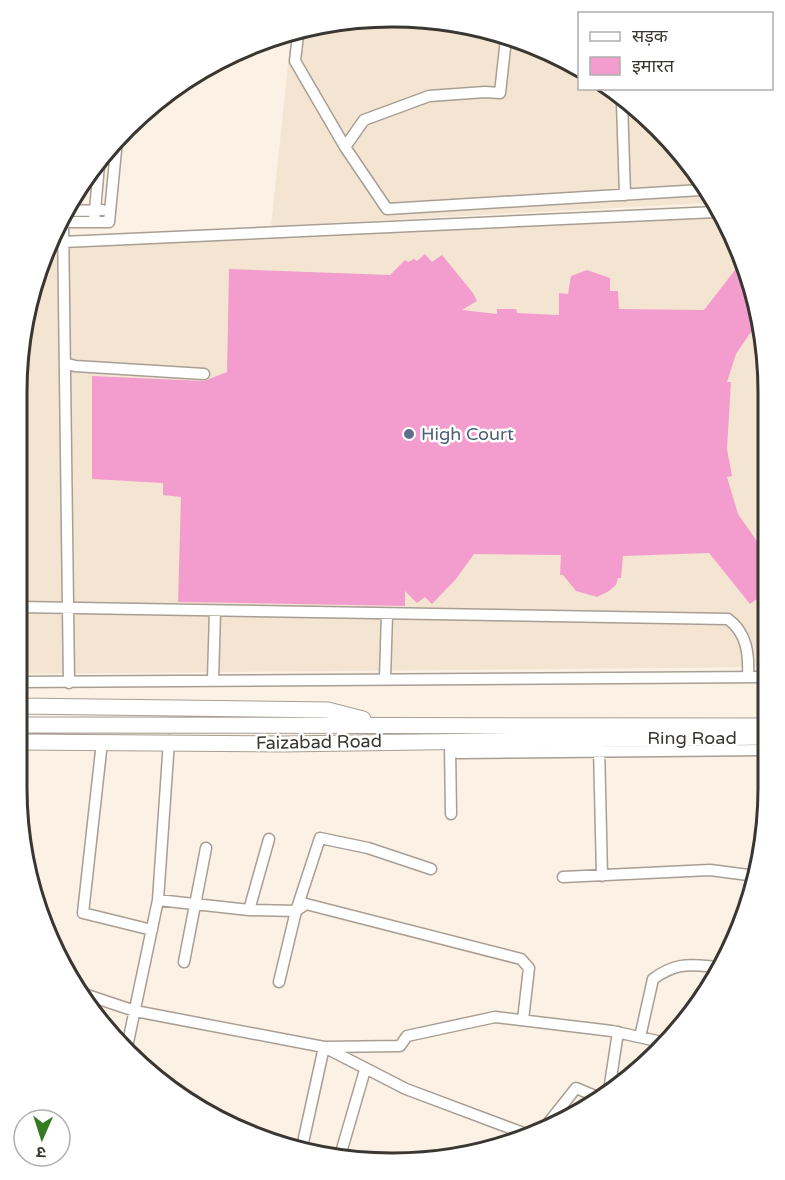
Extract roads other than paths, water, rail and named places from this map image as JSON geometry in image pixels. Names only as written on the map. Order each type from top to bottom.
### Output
[{"type":"highway","points":[[27,706],[328,710],[386,725]]},
{"type":"highway","points":[[27,725],[386,725]]},
{"type":"highway","name":"Faizabad Road","points":[[386,725],[758,726]]},
{"type":"highway","name":"Ring Road","points":[[621,738],[758,737]]},
{"type":"highway","name":"Faizabad Road","points":[[27,742],[598,745],[621,738]]},
{"type":"street","points":[[298,39],[295,61],[345,147],[387,209],[697,190]]},
{"type":"street","points":[[345,147],[364,120],[429,96],[500,93],[505,45]]},
{"type":"street","points":[[622,109],[625,195]]},
{"type":"street","points":[[71,219],[109,222],[116,155]]},
{"type":"street","points":[[93,222],[98,177]]},
{"type":"street","points":[[73,215],[95,210],[110,210]]},
{"type":"street","points":[[63,242],[710,212]]},
{"type":"street","points":[[63,236],[70,609],[69,682]]},
{"type":"street","points":[[65,363],[75,366],[204,374]]},
{"type":"street","points":[[27,607],[728,619],[743,635],[749,656],[748,676]]},
{"type":"street","points":[[213,679],[215,612]]},
{"type":"street","points":[[385,678],[387,614]]},
{"type":"street","points":[[27,682],[758,676]]},
{"type":"street","points":[[102,741],[83,913],[152,930]]},
{"type":"street","points":[[129,1040],[158,900],[169,741]]},
{"type":"street","points":[[446,743],[451,814]]},
{"type":"street","points":[[602,876],[598,745],[758,750]]},
{"type":"street","points":[[249,910],[269,838]]},
{"type":"street","points":[[279,982],[296,911],[320,838],[368,848],[431,869]]},
{"type":"street","points":[[184,962],[206,848]]},
{"type":"street","points":[[563,877],[710,870],[748,875]]},
{"type":"street","points":[[158,900],[249,910],[296,911],[306,904],[521,959],[529,968],[523,1020]]},
{"type":"street","points":[[639,1037],[653,979],[669,968],[688,964],[711,966]]},
{"type":"street","points":[[94,997],[135,1011],[324,1047],[400,1046],[407,1036],[495,1017],[618,1032],[656,1041]]},
{"type":"street","points":[[611,1080],[618,1032]]},
{"type":"street","points":[[324,1047],[406,1089],[518,1131]]},
{"type":"street","points":[[303,1142],[324,1047]]},
{"type":"street","points":[[342,1149],[365,1070]]},
{"type":"street","points":[[555,1115],[576,1088],[591,1094]]},
{"type":"place","name":"High Court","points":[[409,434]]}]
